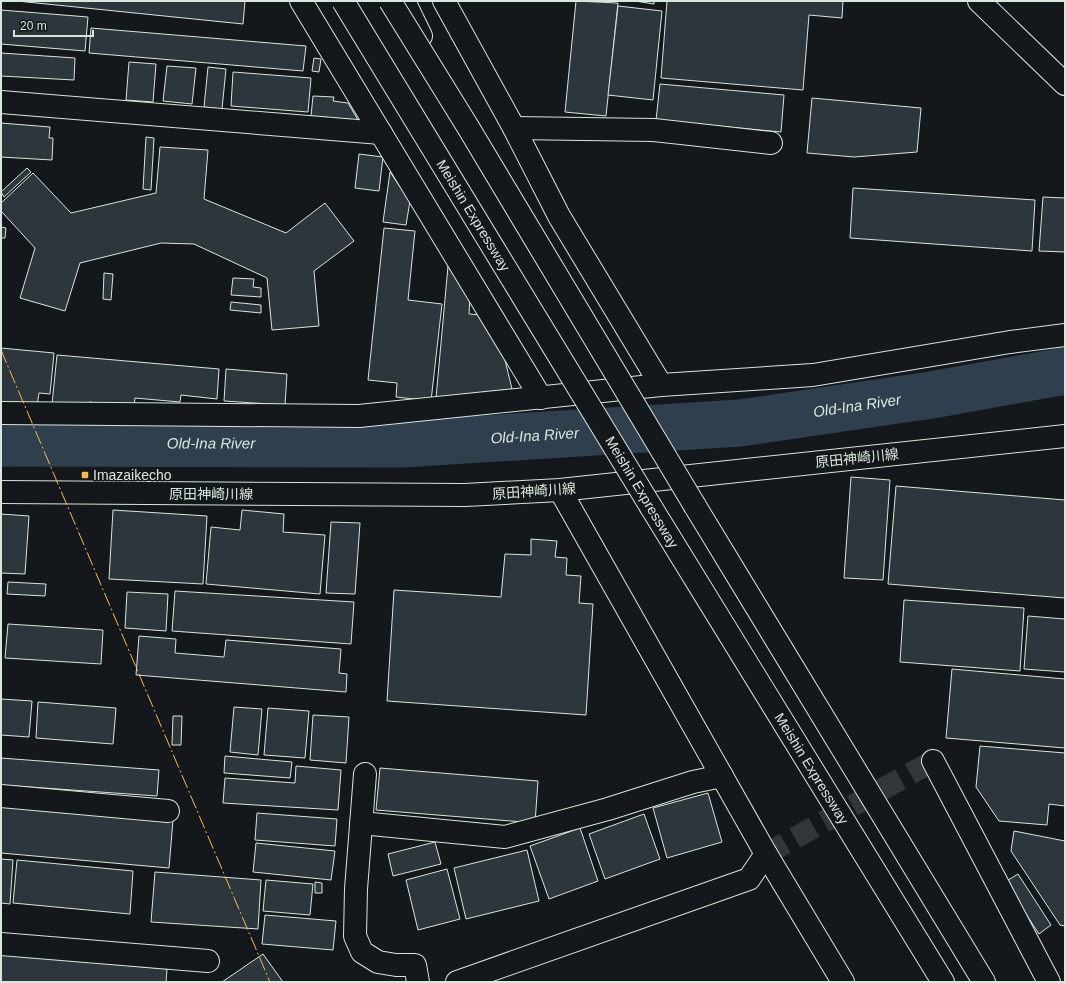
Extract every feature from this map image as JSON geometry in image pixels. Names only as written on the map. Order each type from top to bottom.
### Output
[{"type":"main road","points":[[302,1],[541,398]]},
{"type":"main road","name":"Meishin Expressway","points":[[343,1],[651,507],[943,982]]},
{"type":"main road","points":[[390,1],[468,127],[695,506],[984,982]]},
{"type":"main road","points":[[404,1],[468,127]]},
{"type":"main road","points":[[444,1],[514,128],[559,216],[661,385]]},
{"type":"main road","points":[[979,1],[1065,84]]},
{"type":"main road","points":[[1,102],[381,133]]},
{"type":"main road","points":[[514,128],[654,130],[771,143]]},
{"type":"main road","points":[[1,413],[359,416],[661,385],[813,374],[1010,342],[1065,335]]},
{"type":"main road","name":"原田神崎川線","points":[[1,492],[465,495],[560,490],[1065,436]]},
{"type":"main road","points":[[560,490],[766,854],[844,982]]},
{"type":"main road","points":[[934,761],[1049,982]]},
{"type":"main road","points":[[365,774],[356,889],[355,936],[362,952],[378,962],[396,966],[415,965],[418,982]]},
{"type":"main road","points":[[361,823],[505,837],[608,809],[693,782],[722,776]]},
{"type":"main road","points":[[1,796],[168,811]]},
{"type":"main road","points":[[457,982],[749,879],[766,854]]},
{"type":"main road","points":[[1,944],[208,961]]},
{"type":"building","points":[[17,1],[245,1],[243,24]]},
{"type":"building","points":[[576,1],[618,3],[606,116],[565,112]]},
{"type":"building","points":[[635,1],[654,1],[654,4]]},
{"type":"building","points":[[667,1],[843,1],[842,18],[809,15],[803,90],[661,78]]},
{"type":"building","points":[[618,6],[662,11],[653,100],[608,95]]},
{"type":"building","points":[[1,10],[88,17],[85,51],[1,44]]},
{"type":"building","points":[[91,28],[306,46],[303,71],[89,53]]},
{"type":"building","points":[[1,53],[75,58],[74,80],[1,76]]},
{"type":"building","points":[[314,58],[321,59],[319,72],[312,71]]},
{"type":"building","points":[[129,62],[156,64],[153,102],[126,100]]},
{"type":"building","points":[[167,66],[196,68],[192,104],[163,101]]},
{"type":"building","points":[[208,67],[226,69],[222,109],[204,107]]},
{"type":"building","points":[[233,72],[311,78],[308,112],[231,106]]},
{"type":"building","points":[[660,84],[784,95],[781,132],[656,120]]},
{"type":"building","points":[[313,96],[334,97],[333,101],[348,103],[358,120],[311,116]]},
{"type":"building","points":[[812,98],[921,108],[917,152],[854,157],[807,153]]},
{"type":"building","points":[[1,123],[50,127],[49,138],[53,138],[52,160],[1,157]]},
{"type":"building","points":[[146,137],[154,138],[151,190],[143,189]]},
{"type":"building","points":[[160,147],[208,150],[204,199],[286,233],[325,203],[354,241],[314,271],[319,326],[272,330],[267,278],[194,244],[161,243],[80,263],[65,311],[20,298],[35,248],[1,211],[1,203],[33,173],[71,213],[156,193]]},
{"type":"building","points":[[359,154],[383,157],[379,191],[355,188]]},
{"type":"building","points":[[27,168],[31,172],[4,197],[1,192]]},
{"type":"building","points":[[390,172],[410,201],[406,225],[383,222]]},
{"type":"building","points":[[853,188],[1035,200],[1032,251],[850,238]]},
{"type":"building","points":[[1043,197],[1065,198],[1065,252],[1039,251]]},
{"type":"building","points":[[1,227],[6,228],[5,238],[1,238]]},
{"type":"building","points":[[384,228],[415,231],[408,300],[442,304],[431,401],[396,397],[397,383],[368,380]]},
{"type":"building","points":[[448,266],[470,297],[469,314],[481,315],[504,356],[512,389],[436,398]]},
{"type":"building","points":[[104,273],[113,274],[111,300],[103,299]]},
{"type":"building","points":[[233,278],[254,279],[253,287],[261,288],[261,297],[231,295]]},
{"type":"building","points":[[231,302],[261,305],[261,313],[230,310]]},
{"type":"building","points":[[1,348],[54,353],[50,394],[39,393],[37,406],[1,403]]},
{"type":"building","points":[[57,355],[219,369],[217,399],[181,395],[180,402],[135,398],[134,406],[89,402],[88,407],[52,404]]},
{"type":"building","points":[[226,369],[287,374],[285,405],[224,401]]},
{"type":"building","points":[[851,477],[890,480],[883,580],[844,578]]},
{"type":"building","points":[[896,486],[1065,500],[1065,598],[888,584]]},
{"type":"building","points":[[113,510],[207,516],[203,584],[109,579]]},
{"type":"building","points":[[242,510],[284,514],[283,532],[325,535],[320,594],[206,584],[211,527],[240,530]]},
{"type":"building","points":[[1,514],[29,516],[25,574],[1,573]]},
{"type":"building","points":[[331,522],[360,523],[355,594],[326,593]]},
{"type":"building","points":[[531,539],[557,541],[555,557],[567,558],[566,575],[581,576],[579,603],[593,604],[586,715],[387,701],[394,590],[501,597],[505,554],[531,555]]},
{"type":"building","points":[[8,582],[46,584],[45,596],[7,594]]},
{"type":"building","points":[[175,591],[354,602],[351,644],[172,631]]},
{"type":"building","points":[[127,592],[168,594],[166,631],[125,628]]},
{"type":"building","points":[[904,600],[1024,608],[1020,671],[900,662]]},
{"type":"building","points":[[1028,616],[1065,619],[1065,672],[1024,669]]},
{"type":"building","points":[[8,624],[103,630],[101,664],[5,658]]},
{"type":"building","points":[[139,636],[176,639],[175,653],[224,657],[226,640],[341,649],[339,673],[347,674],[346,692],[136,675]]},
{"type":"building","points":[[952,669],[1065,679],[1065,748],[946,738]]},
{"type":"building","points":[[1,699],[32,701],[29,737],[1,735]]},
{"type":"building","points":[[38,702],[116,708],[113,744],[36,738]]},
{"type":"building","points":[[234,707],[262,709],[258,755],[230,752]]},
{"type":"building","points":[[268,708],[309,711],[305,758],[264,755]]},
{"type":"building","points":[[313,715],[349,717],[346,763],[310,760]]},
{"type":"building","points":[[173,716],[182,716],[181,745],[172,745]]},
{"type":"building","points":[[980,746],[1065,753],[1065,806],[1049,804],[1047,825],[999,821],[976,787]]},
{"type":"building","points":[[225,756],[292,762],[290,778],[224,773]]},
{"type":"building","points":[[1,758],[159,770],[157,796],[1,785]]},
{"type":"building","points":[[296,766],[341,770],[338,810],[223,803],[225,778],[295,783]]},
{"type":"building","points":[[380,768],[538,781],[535,823],[376,810]]},
{"type":"building","points":[[708,793],[722,842],[667,858],[653,808]]},
{"type":"building","points":[[1,804],[173,820],[169,868],[1,853]]},
{"type":"building","points":[[257,813],[337,819],[335,846],[255,840]]},
{"type":"building","points":[[644,814],[660,859],[605,879],[589,834]]},
{"type":"building","points":[[580,828],[598,881],[549,899],[530,846]]},
{"type":"building","points":[[1014,831],[1065,841],[1065,926],[1060,925],[1011,851]]},
{"type":"building","points":[[435,842],[441,864],[393,876],[388,854]]},
{"type":"building","points":[[256,843],[335,851],[331,880],[253,872]]},
{"type":"building","points":[[527,850],[539,901],[466,919],[454,868]]},
{"type":"building","points":[[1,859],[13,860],[10,904],[1,903]]},
{"type":"building","points":[[17,860],[133,871],[130,914],[13,903]]},
{"type":"building","points":[[447,869],[460,919],[418,930],[406,880]]},
{"type":"building","points":[[155,872],[261,880],[258,929],[151,922]]},
{"type":"building","points":[[1018,874],[1051,925],[1039,934],[1005,882]]},
{"type":"building","points":[[266,880],[313,884],[310,915],[263,911]]},
{"type":"building","points":[[315,882],[322,883],[322,893],[315,893]]},
{"type":"building","points":[[265,915],[336,921],[333,950],[262,944]]},
{"type":"building","points":[[1,954],[167,969],[166,982],[1,982]]},
{"type":"building","points":[[263,954],[283,982],[222,982]]},
{"type":"waterway","name":"Old-Ina River","points":[[1,443],[402,444],[740,423],[931,395],[1065,371]]},
{"type":"tunnel","points":[[766,854],[933,761]]},
{"type":"power","points":[[1,350],[270,982]]},
{"type":"place","name":"Imazaikecho","points":[[85,475]]}]
